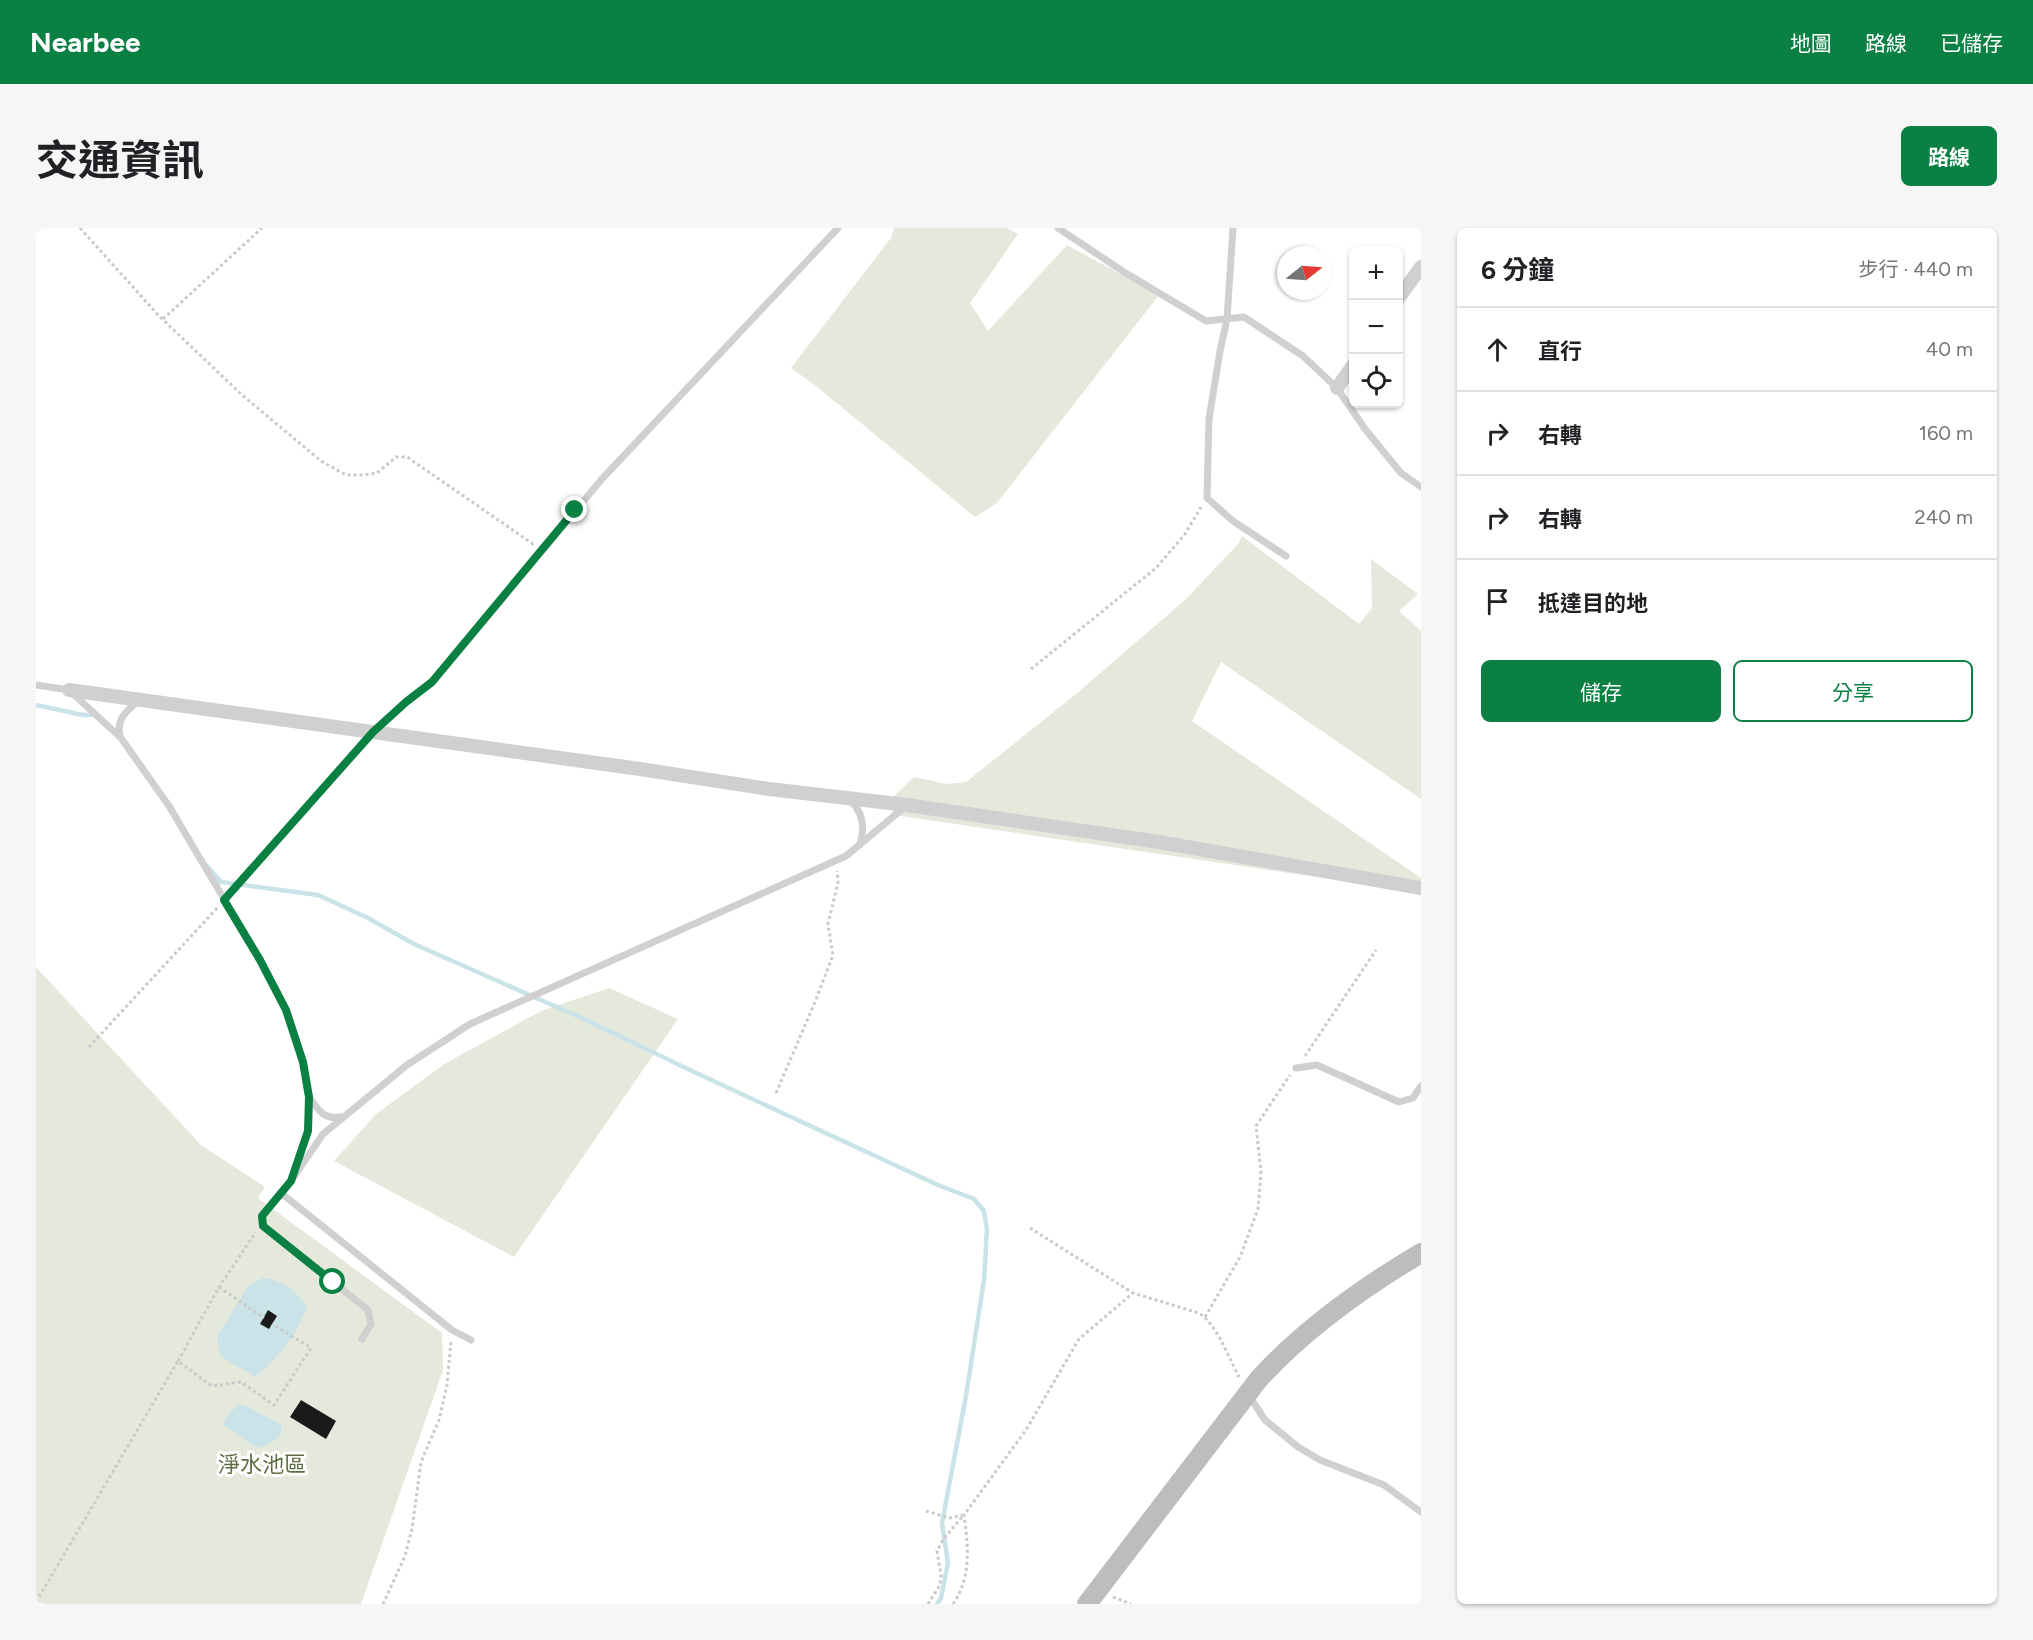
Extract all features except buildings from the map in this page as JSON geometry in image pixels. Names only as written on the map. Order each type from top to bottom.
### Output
[{"type":"main road","points":[[1087,1604],[1258,1380],[1283,1352],[1386,1273],[1421,1253]]},
{"type":"street","points":[[1403,292],[1421,267]]},
{"type":"street","points":[[1337,388],[1349,370]]},
{"type":"street","points":[[69,690],[769,789],[907,805],[1159,842],[1421,888]]},
{"type":"lane","points":[[224,900],[373,732],[432,682],[601,480],[838,228]]},
{"type":"lane","points":[[1058,228],[1124,272],[1206,321],[1244,317],[1304,356],[1337,388],[1365,429],[1401,473],[1421,487]]},
{"type":"lane","points":[[1233,228],[1227,319],[1209,419],[1207,498],[1233,521],[1286,556]]},
{"type":"lane","points":[[36,685],[69,690],[121,738],[169,806],[260,960],[286,1010],[303,1062],[309,1097],[308,1131],[291,1181]]},
{"type":"lane","points":[[121,738],[119,731],[126,711],[141,700]]},
{"type":"lane","points":[[848,798],[857,807],[863,822],[864,832],[860,845]]},
{"type":"lane","points":[[362,1339],[371,1324],[368,1310],[263,1226],[262,1216],[291,1181],[324,1134],[407,1065],[470,1024],[846,856],[907,805]]},
{"type":"lane","points":[[1296,1068],[1317,1065],[1399,1102],[1413,1098],[1421,1086]]},
{"type":"lane","points":[[309,1097],[324,1115],[332,1119],[344,1117]]},
{"type":"lane","points":[[281,1193],[452,1330],[471,1340]]},
{"type":"lane","points":[[1248,1395],[1265,1420],[1298,1447],[1320,1460],[1384,1485],[1421,1512]]},
{"type":"path","points":[[80,228],[163,319],[242,395],[329,466],[346,475],[363,476],[376,473],[396,457],[407,457],[533,544],[549,541]]},
{"type":"path","points":[[163,319],[262,228]]},
{"type":"path","points":[[1031,669],[1156,568],[1185,534],[1207,498]]},
{"type":"path","points":[[776,1093],[833,955],[828,924],[838,882],[836,860]]},
{"type":"path","points":[[89,1047],[224,900]]},
{"type":"path","points":[[1205,1317],[1240,1257],[1258,1209],[1261,1171],[1256,1126],[1376,950]]},
{"type":"path","points":[[36,1602],[219,1287],[255,1233],[263,1226]]},
{"type":"path","points":[[1030,1228],[1133,1293],[1199,1313],[1205,1317],[1248,1395]]},
{"type":"path","points":[[219,1287],[264,1318]]},
{"type":"path","points":[[928,1604],[940,1585],[941,1575],[937,1551],[944,1538],[964,1515],[1026,1430],[1079,1339],[1133,1293]]},
{"type":"path","points":[[178,1361],[212,1386],[241,1382],[274,1405],[311,1348],[272,1324]]},
{"type":"path","points":[[383,1604],[405,1556],[412,1529],[421,1462],[439,1420],[447,1385],[452,1330]]},
{"type":"path","points":[[926,1511],[950,1518],[964,1515]]},
{"type":"path","points":[[953,1604],[958,1597],[968,1569],[964,1515]]},
{"type":"green space","points":[[894,228],[1007,228],[1018,234],[970,303],[988,331],[1067,245],[1159,295],[997,503],[975,517],[791,368],[891,238]]},
{"type":"green space","points":[[1242,536],[1359,624],[1372,608],[1371,559],[1418,594],[1399,611],[1421,631],[1421,799],[1221,662],[1192,721],[1421,878],[1419,892],[894,815],[891,799],[914,777],[947,784],[966,782],[1076,694],[1185,600],[1238,544]]},
{"type":"green space","name":"淨水池區","points":[[36,967],[201,1145],[265,1187],[258,1198],[442,1333],[443,1370],[361,1604],[36,1604]]},
{"type":"green space","points":[[609,988],[678,1019],[514,1257],[334,1161],[376,1114],[446,1063],[541,1011]]},
{"type":"water","points":[[263,1278],[288,1287],[307,1307],[286,1345],[255,1377],[220,1356],[217,1336],[249,1285]]},
{"type":"water","points":[[238,1404],[282,1425],[280,1437],[262,1448],[252,1445],[224,1425],[225,1419]]},
{"type":"waterway","points":[[36,705],[83,715],[97,715]]},
{"type":"waterway","points":[[207,866],[221,882],[318,895],[366,917],[414,944],[584,1019],[938,1185],[974,1199],[984,1211],[987,1229],[984,1280],[966,1396],[942,1523],[948,1563],[941,1598],[937,1604]]},
{"type":"route","points":[[333,1282],[263,1226],[262,1216],[291,1181],[308,1131],[309,1097],[303,1062],[286,1010],[260,960],[224,900],[373,732],[432,682],[575,510]]}]
